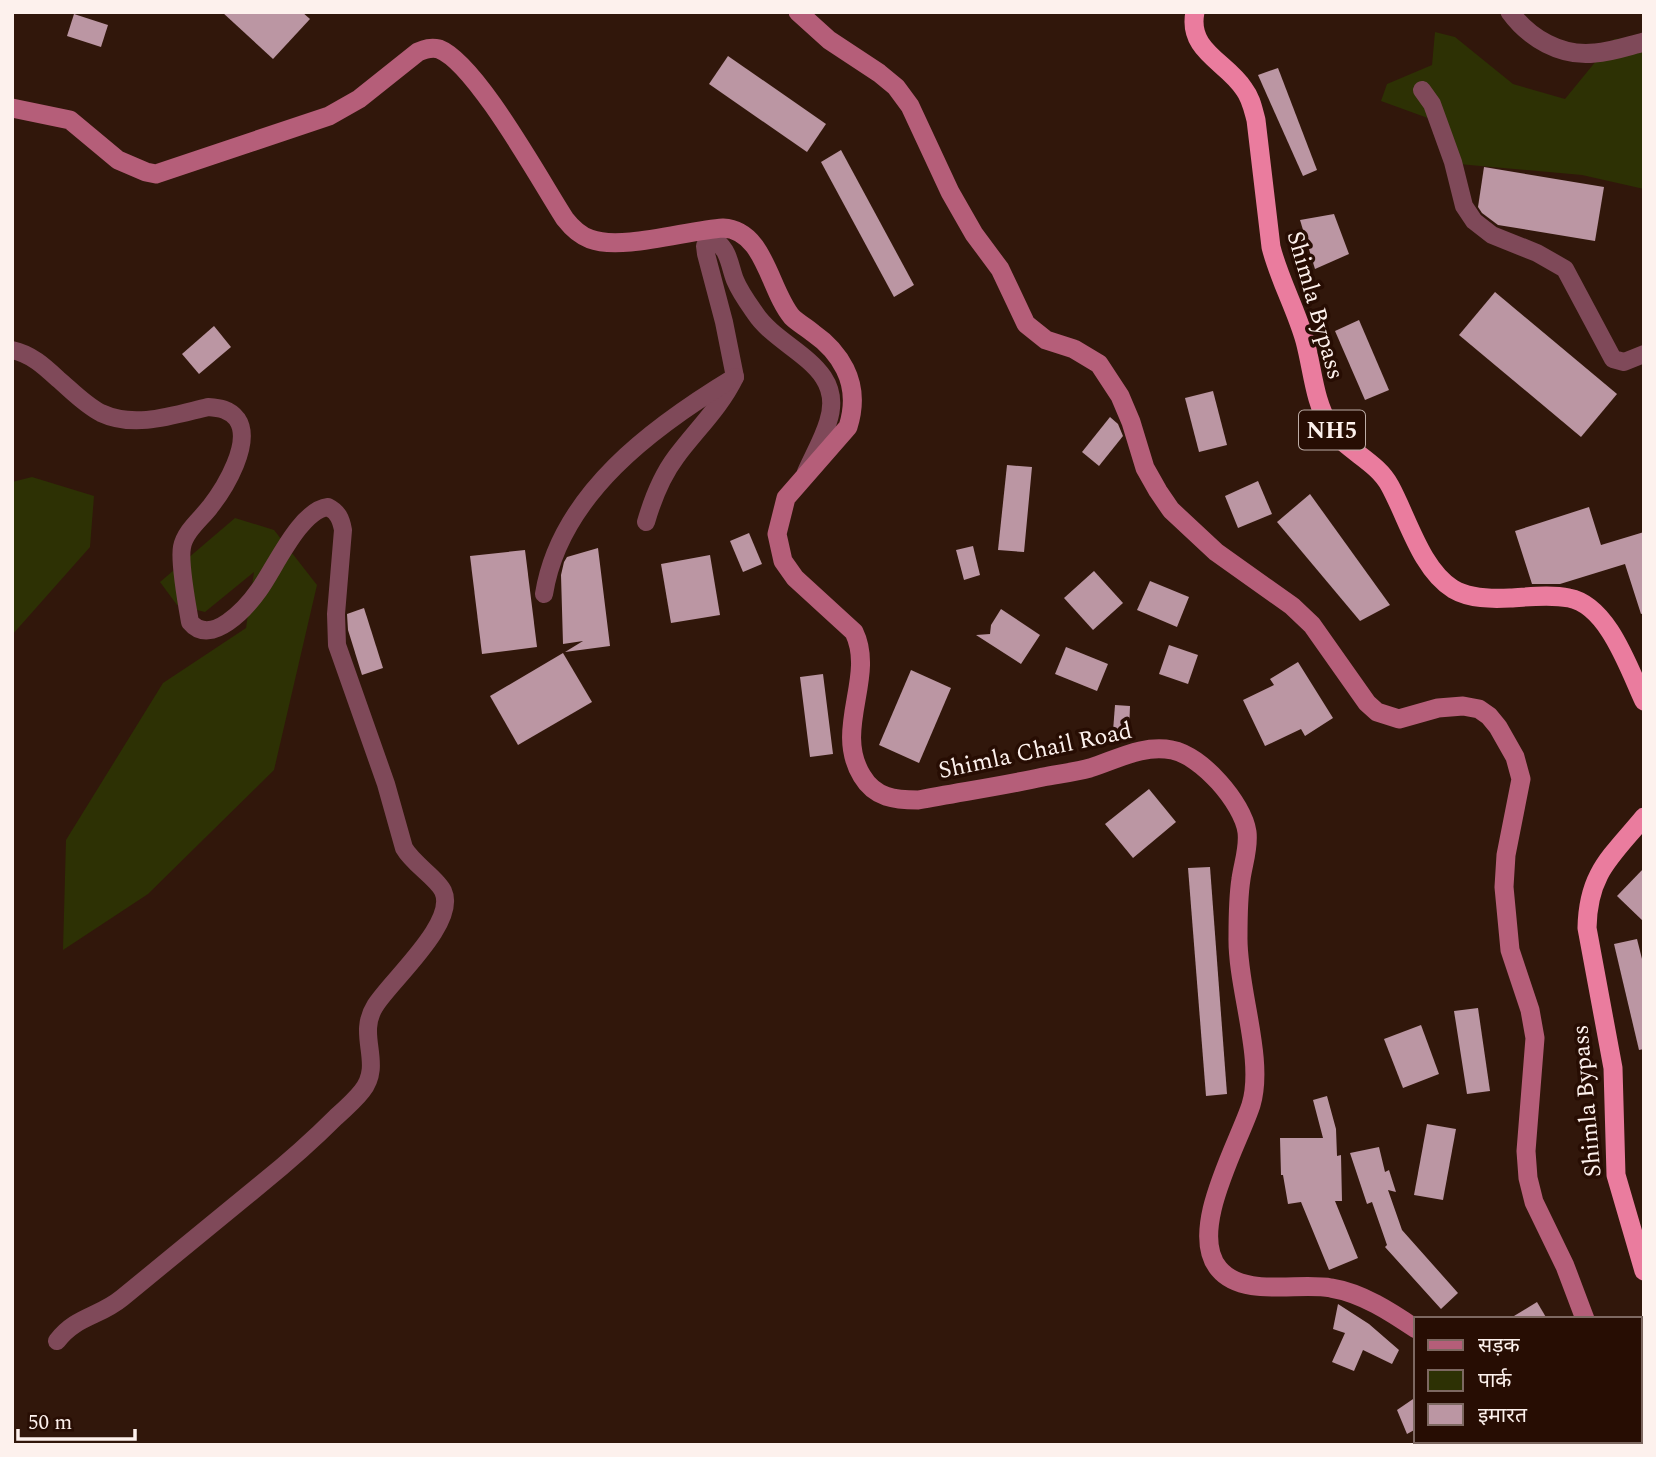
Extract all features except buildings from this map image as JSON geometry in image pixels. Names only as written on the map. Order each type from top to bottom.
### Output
[{"type":"highway","name":"Shimla Bypass","points":[[1195,12],[1193,22],[1196,38],[1205,51],[1243,87],[1251,102],[1256,120],[1271,247],[1305,342],[1316,396],[1333,431],[1384,476],[1431,568],[1442,581],[1457,591],[1473,596],[1571,598],[1590,608],[1619,645],[1644,701]]},
{"type":"highway","name":"Shimla Bypass","points":[[1644,817],[1599,870],[1587,907],[1587,928],[1613,1068],[1616,1175],[1644,1271]]},
{"type":"main road","points":[[798,12],[829,40],[896,87],[910,106],[950,192],[974,234],[1000,269],[1026,324],[1046,340],[1086,355],[1104,371],[1120,396],[1131,422],[1145,468],[1157,491],[1171,509],[1238,570],[1301,613],[1367,703],[1377,712],[1399,719],[1438,708],[1463,706],[1479,709],[1498,727],[1515,757],[1521,779],[1506,855],[1504,887],[1510,950],[1530,1010],[1535,1038],[1526,1151],[1528,1178],[1534,1202],[1565,1266],[1584,1317]]},
{"type":"main road","name":"Shimla Chail Road","points":[[12,108],[70,120],[118,160],[156,174],[329,116],[359,99],[418,52],[426,48],[438,49],[466,70],[483,90],[575,231],[599,242],[614,242],[643,240],[705,229],[734,228],[750,240],[784,306],[792,317],[828,346],[845,370],[850,385],[852,415],[848,427],[786,498],[777,534],[783,561],[795,579],[854,632],[859,642],[859,670],[850,730],[851,750],[866,784],[890,799],[918,800],[1090,768],[1129,753],[1160,749],[1170,749],[1185,755],[1213,776],[1234,798],[1247,832],[1247,851],[1238,906],[1238,963],[1255,1067],[1255,1084],[1252,1102],[1212,1209],[1208,1238],[1212,1257],[1218,1269],[1228,1278],[1243,1283],[1276,1287],[1331,1288],[1363,1298],[1414,1328]]},
{"type":"street","points":[[1510,12],[1529,34],[1547,45],[1572,52],[1594,54],[1644,42]]},
{"type":"street","points":[[1422,90],[1432,104],[1453,162],[1458,193],[1474,221],[1492,235],[1537,253],[1565,269],[1613,359],[1624,362],[1644,354]]},
{"type":"street","points":[[646,522],[655,490],[674,459],[719,405],[735,377],[705,250],[708,241],[718,242],[723,246],[736,281],[758,317],[769,330],[810,362],[828,385],[831,410],[828,422],[805,475]]},
{"type":"street","points":[[12,350],[37,360],[80,398],[99,412],[110,416],[134,421],[150,420],[218,407],[234,416],[242,426],[243,438],[228,478],[209,508],[187,534],[181,548],[190,622],[200,630],[214,631],[232,618],[258,592],[304,522],[321,508],[328,507],[335,511],[343,530],[336,627],[341,660],[386,784],[404,848],[409,857],[443,891],[445,903],[440,919],[426,943],[370,1015],[367,1038],[372,1072],[362,1092],[300,1152],[119,1300],[71,1325],[57,1342]]},
{"type":"street","points":[[544,594],[554,555],[578,511],[614,469],[652,432],[735,377]]},
{"type":"green space","points":[[1435,32],[1455,37],[1513,84],[1565,99],[1614,39],[1644,37],[1644,189],[1582,175],[1458,164],[1436,121],[1381,101],[1387,84],[1432,65]]},
{"type":"green space","points":[[32,477],[94,496],[90,547],[12,635],[12,482]]},
{"type":"green space","points":[[235,518],[274,530],[317,585],[274,770],[148,894],[63,950],[66,840],[163,683],[246,628],[254,572],[205,612],[177,605],[160,582]]}]
